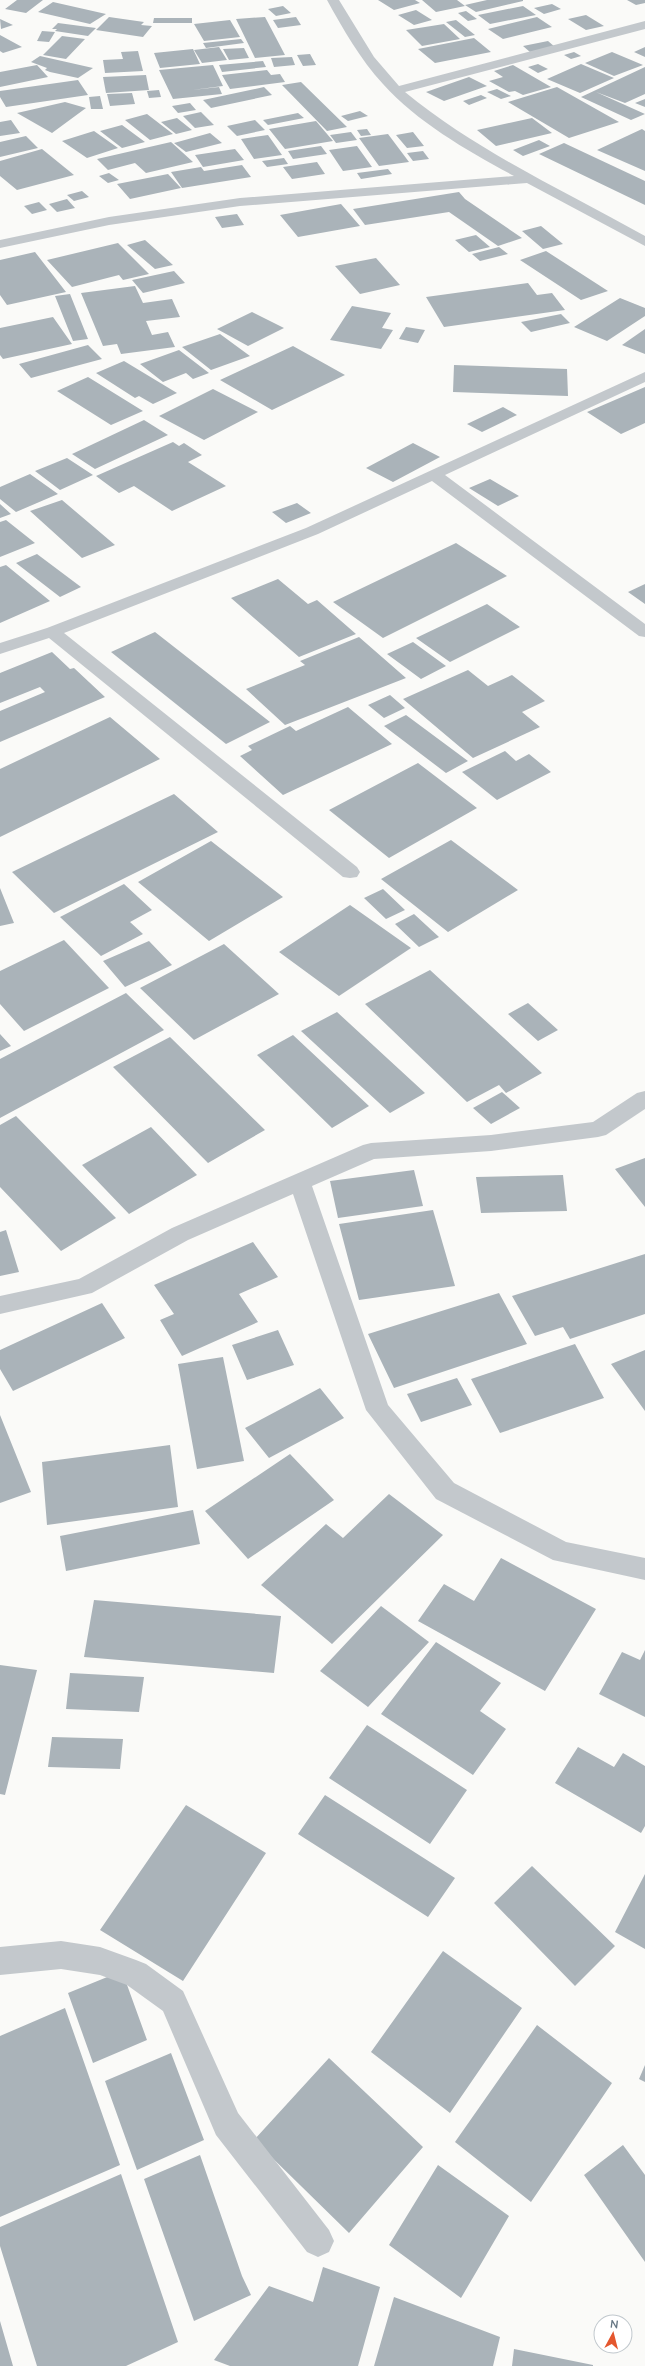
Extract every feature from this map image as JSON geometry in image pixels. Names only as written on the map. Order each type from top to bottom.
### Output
[{"type":"street","points":[[333,0],[365,54],[397,90],[461,140],[645,242]]},
{"type":"street","points":[[397,90],[645,25]]},
{"type":"street","points":[[0,244],[109,221],[240,202],[529,179]]},
{"type":"street","points":[[0,649],[34,636],[52,632],[312,531],[645,376]]},
{"type":"street","points":[[433,474],[645,632]]},
{"type":"street","points":[[52,632],[350,872]]},
{"type":"street","points":[[0,1305],[84,1286],[180,1234],[371,1151],[491,1143],[598,1129],[645,1099]]},
{"type":"street","points":[[300,1182],[378,1410],[445,1491],[562,1552],[645,1569]]},
{"type":"street","points":[[0,1961],[61,1955],[100,1961],[136,1974],[173,2001],[226,2124],[318,2241]]},
{"type":"building","points":[[17,0],[43,0],[26,13],[5,9]]},
{"type":"building","points":[[378,0],[415,0],[420,3],[394,10]]},
{"type":"building","points":[[422,0],[457,0],[465,6],[436,12]]},
{"type":"building","points":[[487,0],[523,1],[476,12],[465,5]]},
{"type":"building","points":[[627,0],[645,0],[645,3],[636,5]]},
{"type":"building","points":[[53,2],[106,14],[90,24],[38,12]]},
{"type":"building","points":[[552,4],[561,9],[544,14],[534,8]]},
{"type":"building","points":[[283,6],[291,13],[276,16],[268,9]]},
{"type":"building","points":[[523,6],[536,15],[490,24],[478,15]]},
{"type":"building","points":[[416,10],[432,20],[414,25],[398,15]]},
{"type":"building","points":[[466,11],[477,19],[468,21],[458,13]]},
{"type":"building","points":[[586,15],[604,26],[586,30],[568,19]]},
{"type":"building","points":[[109,17],[144,22],[141,25],[152,26],[143,37],[96,30]]},
{"type":"building","points":[[265,17],[285,55],[255,58],[236,19]]},
{"type":"building","points":[[296,17],[301,25],[278,28],[273,20]]},
{"type":"building","points":[[537,17],[552,27],[503,39],[488,29]]},
{"type":"building","points":[[154,18],[192,18],[192,23],[153,23]]},
{"type":"building","points":[[0,19],[13,25],[1,29]]},
{"type":"building","points":[[230,20],[240,37],[204,41],[194,24]]},
{"type":"building","points":[[456,20],[475,35],[465,37],[446,22]]},
{"type":"building","points":[[58,23],[96,28],[88,36],[55,31],[57,29],[52,29]]},
{"type":"building","points":[[444,24],[460,39],[422,46],[406,30]]},
{"type":"building","points":[[42,31],[55,32],[49,42],[37,41]]},
{"type":"building","points":[[0,35],[22,47],[3,53],[0,51]]},
{"type":"building","points":[[62,36],[85,39],[66,59],[43,55]]},
{"type":"building","points":[[474,38],[491,52],[435,63],[418,49]]},
{"type":"building","points":[[241,39],[244,43],[206,48],[203,43]]},
{"type":"building","points":[[548,41],[555,47],[530,52],[523,46]]},
{"type":"building","points":[[219,47],[227,60],[202,63],[194,50]]},
{"type":"building","points":[[645,47],[645,57],[634,52]]},
{"type":"building","points":[[244,48],[249,58],[229,60],[223,49]]},
{"type":"building","points":[[193,49],[200,64],[160,68],[154,53]]},
{"type":"building","points":[[138,51],[143,71],[105,73],[103,60],[123,59],[121,52]]},
{"type":"building","points":[[574,52],[581,56],[571,59],[564,55]]},
{"type":"building","points":[[612,52],[643,65],[614,76],[585,63]]},
{"type":"building","points":[[310,54],[316,65],[303,66],[297,55]]},
{"type":"building","points":[[40,56],[93,68],[78,78],[50,72],[45,70],[47,68],[31,62]]},
{"type":"building","points":[[292,57],[295,65],[274,67],[271,58]]},
{"type":"building","points":[[263,61],[266,67],[222,72],[219,65]]},
{"type":"building","points":[[538,64],[548,69],[538,73],[528,67]]},
{"type":"building","points":[[581,64],[614,78],[580,93],[547,79]]},
{"type":"building","points":[[37,65],[48,77],[0,87],[0,72]]},
{"type":"building","points":[[213,65],[223,86],[192,90],[219,87],[222,94],[173,99],[159,70]]},
{"type":"building","points":[[513,65],[551,87],[523,95],[515,91],[509,92],[489,81],[503,77],[494,71]]},
{"type":"building","points":[[645,67],[645,94],[625,103],[596,92],[645,114],[631,120],[581,97]]},
{"type":"building","points":[[267,70],[271,75],[280,74],[285,82],[230,89],[222,75]]},
{"type":"building","points":[[146,75],[149,90],[106,93],[103,77]]},
{"type":"building","points":[[469,77],[487,86],[444,101],[426,92]]},
{"type":"building","points":[[78,80],[88,95],[6,107],[0,97],[0,91]]},
{"type":"building","points":[[301,82],[347,127],[327,131],[282,85]]},
{"type":"building","points":[[264,87],[272,95],[211,108],[203,100]]},
{"type":"building","points":[[557,87],[619,122],[569,138],[508,102]]},
{"type":"building","points":[[497,89],[511,96],[501,99],[487,92]]},
{"type":"building","points":[[159,90],[161,97],[149,98],[147,91]]},
{"type":"building","points":[[132,93],[135,104],[110,106],[107,94]]},
{"type":"building","points":[[481,95],[487,98],[469,105],[463,101]]},
{"type":"building","points":[[100,96],[103,109],[91,109],[89,97]]},
{"type":"building","points":[[645,99],[645,107],[635,103]]},
{"type":"building","points":[[65,102],[86,108],[52,133],[17,113]]},
{"type":"building","points":[[190,103],[196,110],[178,113],[172,106]]},
{"type":"building","points":[[360,111],[368,116],[348,121],[341,116]]},
{"type":"building","points":[[201,112],[214,125],[195,128],[183,116]]},
{"type":"building","points":[[298,113],[304,118],[268,125],[263,120]]},
{"type":"building","points":[[147,114],[173,134],[150,140],[125,120]]},
{"type":"building","points":[[177,118],[192,130],[176,134],[161,122]]},
{"type":"building","points":[[532,118],[552,133],[496,146],[477,130]]},
{"type":"building","points":[[11,120],[20,133],[0,136],[0,122]]},
{"type":"building","points":[[255,120],[265,130],[237,136],[227,126]]},
{"type":"building","points":[[316,121],[333,141],[285,149],[269,129]]},
{"type":"building","points":[[122,125],[145,142],[122,148],[100,131]]},
{"type":"building","points":[[367,129],[371,135],[361,136],[357,130]]},
{"type":"building","points":[[642,129],[645,131],[645,171],[597,150]]},
{"type":"building","points":[[94,131],[118,148],[87,158],[62,141]]},
{"type":"building","points":[[351,132],[357,140],[336,143],[330,135]]},
{"type":"building","points":[[413,132],[424,146],[407,148],[396,135]]},
{"type":"building","points":[[210,133],[222,143],[186,152],[174,143]]},
{"type":"building","points":[[388,134],[409,162],[379,166],[359,138]]},
{"type":"building","points":[[268,135],[282,155],[254,159],[241,139]]},
{"type":"building","points":[[26,136],[38,148],[0,157],[0,142]]},
{"type":"building","points":[[539,140],[550,146],[523,156],[513,150]]},
{"type":"building","points":[[171,142],[193,162],[146,173],[135,163],[108,170],[97,159]]},
{"type":"building","points":[[564,143],[645,181],[645,205],[539,154]]},
{"type":"building","points":[[321,146],[327,154],[293,159],[288,151]]},
{"type":"building","points":[[357,146],[372,167],[343,171],[329,150]]},
{"type":"building","points":[[42,149],[74,175],[17,190],[0,176],[0,161]]},
{"type":"building","points":[[235,149],[244,160],[203,167],[195,155]]},
{"type":"building","points":[[423,151],[429,159],[413,161],[407,153]]},
{"type":"building","points":[[284,158],[288,164],[267,167],[262,161]]},
{"type":"building","points":[[317,162],[325,174],[292,179],[283,167]]},
{"type":"building","points":[[242,165],[251,177],[182,188],[171,172],[201,167],[204,171]]},
{"type":"building","points":[[388,169],[392,174],[361,179],[357,173]]},
{"type":"building","points":[[109,173],[119,180],[108,183],[99,176]]},
{"type":"building","points":[[168,174],[181,188],[130,199],[117,184]]},
{"type":"building","points":[[82,191],[89,197],[74,201],[67,195]]},
{"type":"building","points":[[459,192],[465,199],[522,238],[498,246],[449,212],[365,225],[353,209]]},
{"type":"building","points":[[67,199],[75,208],[57,212],[49,204]]},
{"type":"building","points":[[39,202],[47,210],[32,214],[24,206]]},
{"type":"building","points":[[341,204],[360,226],[298,237],[280,215]]},
{"type":"building","points":[[237,214],[244,225],[222,228],[215,217]]},
{"type":"building","points":[[541,226],[563,244],[543,249],[522,231]]},
{"type":"building","points":[[476,235],[490,247],[469,252],[455,240]]},
{"type":"building","points":[[145,240],[173,265],[155,269],[127,245]]},
{"type":"building","points":[[118,243],[149,274],[123,280],[119,275],[72,287],[47,260]]},
{"type":"building","points":[[499,247],[508,254],[480,261],[472,254]]},
{"type":"building","points":[[546,251],[608,291],[581,300],[520,260]]},
{"type":"building","points":[[35,252],[66,292],[7,305],[0,295],[0,260]]},
{"type":"building","points":[[376,258],[400,285],[360,294],[335,266]]},
{"type":"building","points":[[174,271],[185,283],[143,293],[132,280]]},
{"type":"building","points":[[528,283],[537,295],[552,293],[565,310],[444,327],[426,297]]},
{"type":"building","points":[[135,286],[143,303],[172,299],[180,317],[146,321],[152,335],[168,332],[175,347],[121,354],[117,344],[103,346],[81,293]]},
{"type":"building","points":[[70,294],[88,339],[73,341],[55,296]]},
{"type":"building","points":[[620,298],[645,308],[645,316],[607,341],[574,327]]},
{"type":"building","points":[[352,306],[391,313],[382,328],[393,330],[381,349],[330,340]]},
{"type":"building","points":[[252,312],[284,328],[248,346],[217,329]]},
{"type":"building","points":[[561,314],[570,323],[531,332],[521,322]]},
{"type":"building","points":[[53,317],[72,344],[3,359],[0,355],[0,328]]},
{"type":"building","points":[[406,327],[425,330],[418,343],[399,339]]},
{"type":"building","points":[[645,329],[645,354],[622,345]]},
{"type":"building","points":[[220,334],[250,356],[211,370],[182,347]]},
{"type":"building","points":[[88,345],[102,359],[31,378],[19,364]]},
{"type":"building","points":[[293,346],[345,375],[272,410],[220,380]]},
{"type":"building","points":[[179,350],[209,373],[193,379],[186,373],[163,382],[140,364]]},
{"type":"building","points":[[124,361],[177,393],[153,404],[139,396],[135,398],[96,373]]},
{"type":"building","points":[[454,365],[567,369],[568,396],[453,392]]},
{"type":"building","points":[[88,377],[143,411],[111,425],[57,391]]},
{"type":"building","points":[[645,387],[645,423],[621,434],[587,412]]},
{"type":"building","points":[[213,389],[258,412],[204,440],[159,416]]},
{"type":"building","points":[[503,407],[517,415],[482,432],[467,424]]},
{"type":"building","points":[[144,420],[168,435],[95,469],[72,454]]},
{"type":"building","points":[[173,442],[179,446],[184,443],[202,455],[188,462],[226,486],[172,511],[134,486],[119,493],[96,476]]},
{"type":"building","points":[[413,443],[440,457],[393,482],[366,468]]},
{"type":"building","points":[[67,458],[93,475],[60,490],[35,471]]},
{"type":"building","points":[[30,474],[58,494],[16,512],[0,499],[0,487]]},
{"type":"building","points":[[490,479],[519,496],[498,506],[469,488]]},
{"type":"building","points":[[62,500],[115,545],[82,558],[30,511]]},
{"type":"building","points":[[297,503],[311,513],[286,523],[272,512]]},
{"type":"building","points":[[0,504],[11,514],[0,518]]},
{"type":"building","points":[[6,520],[35,543],[0,557],[0,522]]},
{"type":"building","points":[[456,543],[507,576],[383,638],[333,602]]},
{"type":"building","points":[[37,554],[81,587],[60,597],[16,563]]},
{"type":"building","points":[[6,565],[50,601],[0,623],[0,567]]},
{"type":"building","points":[[278,579],[308,604],[317,600],[356,634],[299,657],[231,598]]},
{"type":"building","points":[[645,584],[645,604],[628,592]]},
{"type":"building","points":[[487,604],[520,627],[450,662],[416,638]]},
{"type":"building","points":[[155,632],[270,722],[226,744],[111,652]]},
{"type":"building","points":[[359,637],[406,678],[285,725],[246,689],[305,665],[300,661]]},
{"type":"building","points":[[413,642],[446,666],[421,679],[387,654]]},
{"type":"building","points":[[52,652],[70,669],[74,668],[105,697],[0,742],[0,711],[45,692],[40,687],[0,703],[0,673]]},
{"type":"building","points":[[468,670],[488,686],[512,675],[545,701],[522,712],[540,727],[473,758],[403,699]]},
{"type":"building","points":[[390,695],[405,708],[384,718],[368,705]]},
{"type":"building","points":[[348,707],[392,744],[283,795],[240,756],[252,750],[248,746],[290,726],[296,731]]},
{"type":"building","points":[[406,715],[468,761],[446,773],[384,726]]},
{"type":"building","points":[[110,717],[160,759],[0,837],[0,769]]},
{"type":"building","points":[[505,751],[516,761],[529,754],[551,772],[497,800],[462,772]]},
{"type":"building","points":[[418,763],[477,808],[389,858],[329,810]]},
{"type":"building","points":[[174,794],[218,832],[54,913],[12,872]]},
{"type":"building","points":[[451,840],[518,890],[448,932],[381,879]]},
{"type":"building","points":[[211,841],[283,897],[209,941],[138,882]]},
{"type":"building","points":[[124,884],[152,910],[130,922],[143,934],[101,956],[60,917]]},
{"type":"building","points":[[0,888],[14,923],[0,926]]},
{"type":"building","points":[[383,889],[405,910],[386,919],[364,898]]},
{"type":"building","points":[[350,905],[411,948],[339,996],[279,952]]},
{"type":"building","points":[[414,914],[439,937],[419,947],[395,924]]},
{"type":"building","points":[[64,940],[109,988],[24,1031],[0,1004],[0,971]]},
{"type":"building","points":[[149,941],[172,965],[125,987],[103,961]]},
{"type":"building","points":[[224,944],[279,994],[194,1040],[140,988]]},
{"type":"building","points":[[430,970],[542,1073],[506,1093],[499,1085],[467,1102],[365,1004]]},
{"type":"building","points":[[126,993],[164,1030],[0,1118],[0,1059]]},
{"type":"building","points":[[528,1003],[558,1030],[538,1041],[508,1014]]},
{"type":"building","points":[[337,1012],[425,1093],[390,1113],[301,1031]]},
{"type":"building","points":[[0,1034],[11,1046],[0,1051]]},
{"type":"building","points":[[293,1035],[369,1106],[332,1128],[257,1055]]},
{"type":"building","points":[[170,1037],[265,1130],[208,1163],[113,1067]]},
{"type":"building","points":[[502,1092],[520,1108],[491,1124],[473,1108]]},
{"type":"building","points":[[16,1116],[116,1218],[61,1251],[0,1187],[0,1125]]},
{"type":"building","points":[[151,1127],[197,1175],[129,1214],[82,1165]]},
{"type":"building","points":[[645,1158],[645,1207],[615,1169]]},
{"type":"building","points":[[414,1170],[423,1206],[338,1218],[330,1181]]},
{"type":"building","points":[[563,1175],[567,1211],[481,1213],[476,1177]]},
{"type":"building","points":[[433,1210],[455,1286],[359,1300],[339,1224]]},
{"type":"building","points":[[6,1230],[19,1272],[0,1276],[0,1232]]},
{"type":"building","points":[[253,1242],[278,1277],[239,1294],[258,1322],[182,1356],[160,1320],[174,1314],[154,1285]]},
{"type":"building","points":[[645,1254],[645,1314],[570,1339],[563,1327],[535,1336],[512,1296]]},
{"type":"building","points":[[499,1293],[527,1344],[394,1388],[368,1334]]},
{"type":"building","points":[[102,1303],[125,1338],[13,1391],[0,1369],[0,1350]]},
{"type":"building","points":[[278,1330],[294,1365],[247,1380],[232,1345]]},
{"type":"building","points":[[575,1344],[604,1398],[500,1433],[471,1379]]},
{"type":"building","points":[[645,1350],[645,1411],[611,1364]]},
{"type":"building","points":[[223,1357],[244,1461],[197,1469],[178,1364]]},
{"type":"building","points":[[457,1378],[472,1405],[421,1422],[407,1394]]},
{"type":"building","points":[[320,1388],[344,1418],[269,1458],[245,1428]]},
{"type":"building","points":[[0,1415],[31,1492],[0,1503]]},
{"type":"building","points":[[170,1445],[178,1507],[47,1525],[42,1462]]},
{"type":"building","points":[[290,1454],[334,1500],[248,1559],[205,1511]]},
{"type":"building","points":[[389,1494],[443,1535],[332,1644],[261,1585],[326,1524],[343,1538]]},
{"type":"building","points":[[193,1510],[200,1544],[66,1571],[60,1536]]},
{"type":"building","points":[[501,1558],[596,1609],[545,1691],[418,1621],[444,1584],[474,1601]]},
{"type":"building","points":[[94,1600],[281,1616],[274,1673],[84,1657]]},
{"type":"building","points":[[381,1606],[429,1642],[368,1707],[320,1671]]},
{"type":"building","points":[[436,1642],[501,1683],[480,1711],[506,1729],[473,1775],[381,1714]]},
{"type":"building","points":[[645,1650],[645,1717],[599,1694],[622,1652],[640,1660]]},
{"type":"building","points":[[0,1665],[37,1670],[5,1795],[0,1794]]},
{"type":"building","points":[[70,1673],[144,1677],[139,1712],[66,1709]]},
{"type":"building","points":[[367,1725],[467,1790],[430,1844],[329,1778]]},
{"type":"building","points":[[52,1737],[123,1739],[120,1769],[48,1767]]},
{"type":"building","points":[[578,1747],[614,1767],[623,1753],[645,1766],[645,1826],[641,1833],[555,1783]]},
{"type":"building","points":[[325,1795],[455,1878],[428,1917],[298,1834]]},
{"type":"building","points":[[186,1805],[266,1853],[183,1981],[100,1930]]},
{"type":"building","points":[[532,1866],[615,1946],[575,1986],[494,1903]]},
{"type":"building","points":[[645,1874],[645,1949],[615,1932]]},
{"type":"building","points":[[443,1951],[522,2008],[450,2113],[371,2052]]},
{"type":"building","points":[[122,1971],[147,2040],[93,2063],[68,1993]]},
{"type":"building","points":[[65,2008],[120,2165],[0,2217],[0,2036]]},
{"type":"building","points":[[537,2025],[612,2083],[531,2202],[455,2142]]},
{"type":"building","points":[[171,2053],[204,2140],[137,2170],[105,2081]]},
{"type":"building","points":[[329,2058],[423,2147],[349,2233],[254,2140]]},
{"type":"building","points":[[645,2065],[645,2082],[639,2079]]},
{"type":"building","points":[[623,2145],[645,2175],[645,2262],[584,2175]]},
{"type":"building","points":[[200,2155],[242,2276],[251,2295],[194,2321],[144,2179]]},
{"type":"building","points":[[438,2165],[509,2216],[461,2298],[389,2245]]},
{"type":"building","points":[[121,2174],[178,2342],[126,2366],[37,2366],[0,2246],[0,2227]]},
{"type":"building","points":[[323,2267],[380,2287],[358,2366],[230,2366],[214,2360],[269,2286],[313,2302]]},
{"type":"building","points":[[394,2297],[500,2337],[493,2366],[374,2366]]},
{"type":"building","points":[[0,2321],[13,2366],[0,2366]]},
{"type":"building","points":[[514,2349],[593,2365],[593,2366],[512,2366]]}]
